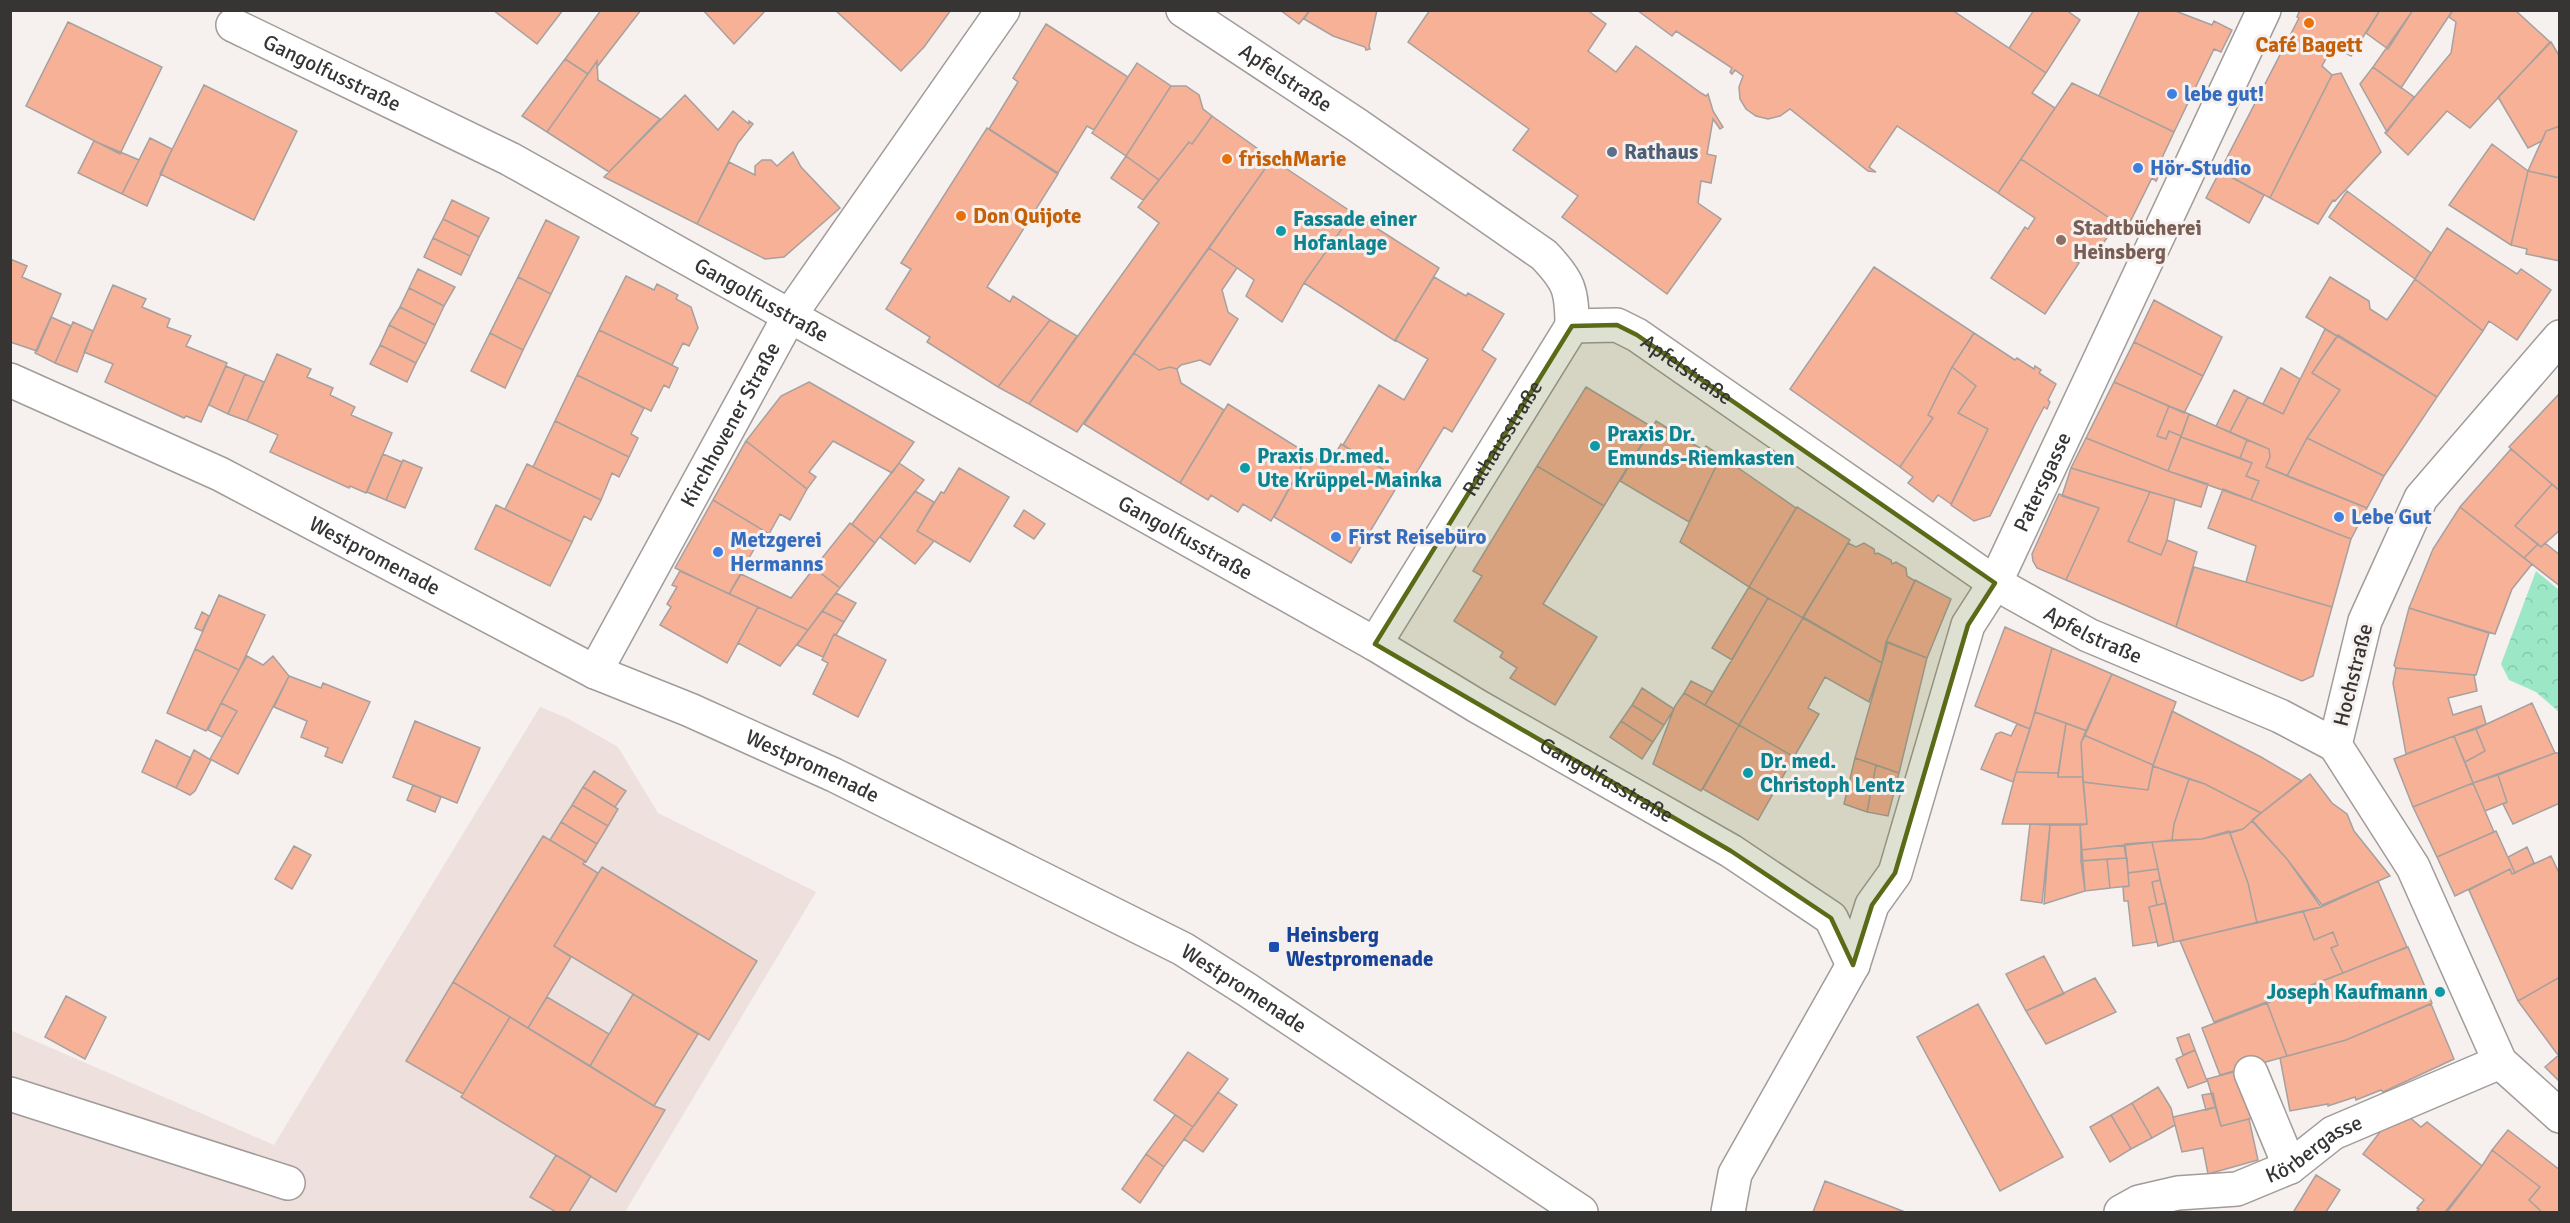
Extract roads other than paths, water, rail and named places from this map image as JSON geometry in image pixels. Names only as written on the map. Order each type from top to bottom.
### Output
[{"type":"street","name":"Kirchhovener Straße","points":[[595,672],[790,315],[1003,10]]},
{"type":"street","name":"Apfelstraße","points":[[1183,10],[1357,125],[1544,255],[1560,272],[1570,290],[1572,326],[1617,325],[1637,335],[1995,583],[2088,635],[2280,716],[2335,745]]},
{"type":"street","name":"Patersgasse","points":[[1853,965],[1872,905],[1895,873],[1968,625],[1995,583],[2264,10]]},
{"type":"street","name":"Gangolfusstraße","points":[[233,25],[510,159],[1375,644],[1487,712],[1731,851],[1831,918],[1853,965]]},
{"type":"street","name":"Rathausstraße","points":[[1375,644],[1572,326]]},
{"type":"street","name":"Hochstraße","points":[[2559,337],[2421,498],[2365,621],[2335,745],[2413,867],[2500,1062],[2559,1116]]},
{"type":"street","name":"Westpromenade","points":[[10,380],[220,474],[595,672],[690,710],[834,775],[1183,949],[1246,988],[1581,1212]]},
{"type":"street","points":[[1728,1212],[1735,1174],[1853,965]]},
{"type":"street","name":"Körbergasse","points":[[2121,1212],[2139,1202],[2178,1193],[2237,1189],[2290,1167],[2333,1133],[2500,1062]]},
{"type":"street","points":[[2251,1073],[2290,1167]]},
{"type":"street","points":[[10,1094],[288,1183]]},
{"type":"place","name":"Café Bagett","points":[[2309,23]]},
{"type":"place","name":"lebe gut!","points":[[2172,94]]},
{"type":"place","name":"Rathaus","points":[[1612,152]]},
{"type":"place","name":"frischMarie","points":[[1227,159]]},
{"type":"place","name":"Hör-Studio","points":[[2138,168]]},
{"type":"place","name":"Don Quijote","points":[[961,216]]},
{"type":"place","name":"Fassade einer Hofanlage","points":[[1281,231]]},
{"type":"place","name":"Stadtbücherei Heinsberg","points":[[2061,240]]},
{"type":"place","name":"Praxis Dr. Emunds-Riemkasten","points":[[1595,446]]},
{"type":"place","name":"Praxis Dr.med. Ute Krüppel-Mainka","points":[[1245,468]]},
{"type":"place","name":"Lebe Gut","points":[[2339,517]]},
{"type":"place","name":"First Reisebüro","points":[[1336,537]]},
{"type":"place","name":"Metzgerei Hermanns","points":[[718,552]]},
{"type":"place","name":"Dr. med. Christoph Lentz","points":[[1748,773]]},
{"type":"place","name":"Heinsberg Westpromenade","points":[[1274,947]]},
{"type":"place","name":"Joseph Kaufmann","points":[[2440,992]]}]
